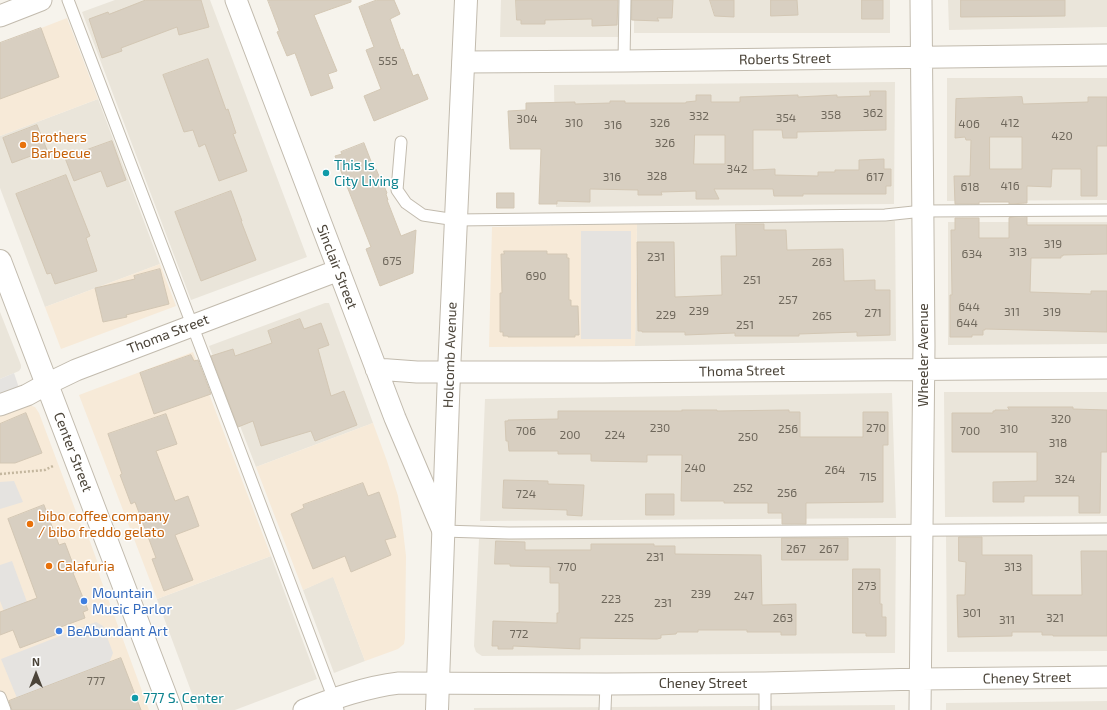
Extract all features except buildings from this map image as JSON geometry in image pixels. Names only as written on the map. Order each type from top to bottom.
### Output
[{"type":"street","points":[[0,16],[41,0]]},
{"type":"street","name":"Sinclair Street","points":[[236,0],[402,436],[443,531]]},
{"type":"street","name":"Holcomb Avenue","points":[[437,710],[449,372],[466,0]]},
{"type":"street","name":"Wheeler Avenue","points":[[920,710],[924,346],[921,0]]},
{"type":"street","name":"Roberts Street","points":[[463,62],[1107,55]]},
{"type":"street","name":"Center Street","points":[[0,261],[171,710]]},
{"type":"street","name":"Thoma Street","points":[[0,405],[27,395],[76,370],[339,270]]},
{"type":"street","name":"Thoma Street","points":[[376,369],[417,372],[603,372],[1107,368]]},
{"type":"street","name":"Cheney Street","points":[[304,710],[335,704],[364,689],[409,683],[765,683],[920,679],[1107,678]]},
{"type":"lane","points":[[68,0],[335,704]]},
{"type":"lane","points":[[624,0],[624,61]]},
{"type":"lane","points":[[401,142],[397,190],[406,203],[423,215],[456,220],[885,214],[923,211],[1107,210]]},
{"type":"lane","points":[[443,531],[517,533],[1107,529]]},
{"type":"lane","points":[[765,683],[765,710]]},
{"type":"lane","points":[[605,710],[606,684]]},
{"type":"lane","points":[[0,697],[5,710]]},
{"type":"path","points":[[0,474],[45,470],[53,466]]},
{"type":"shaded area","points":[[115,0],[210,0],[307,257],[191,300],[82,12]]},
{"type":"shaded area","points":[[501,0],[618,0],[618,37],[500,37]]},
{"type":"shaded area","points":[[634,0],[890,0],[890,33],[634,33]]},
{"type":"shaded area","points":[[948,0],[1107,0],[1107,27],[949,30]]},
{"type":"shaded area","points":[[67,18],[98,99],[0,136],[0,44]]},
{"type":"shaded area","points":[[947,78],[1107,78],[1107,200],[947,201]]},
{"type":"shaded area","points":[[895,82],[894,204],[556,207],[554,85]]},
{"type":"shaded area","points":[[98,99],[160,264],[45,307],[0,188],[0,136]]},
{"type":"shaded area","points":[[895,221],[896,341],[635,346],[637,224]]},
{"type":"shaded area","points":[[948,222],[1107,222],[1107,344],[948,345]]},
{"type":"shaded area","points":[[637,224],[635,346],[489,347],[492,227]]},
{"type":"shaded area","points":[[581,231],[631,231],[631,339],[581,339]]},
{"type":"shaded area","points":[[160,264],[176,306],[61,349],[45,307]]},
{"type":"shaded area","points":[[325,303],[329,303],[373,423],[256,467],[209,346]]},
{"type":"shaded area","points":[[0,312],[21,368],[19,371],[0,379]]},
{"type":"shaded area","points":[[193,352],[271,556],[157,599],[79,395]]},
{"type":"shaded area","points":[[14,373],[22,397],[0,405],[0,379]]},
{"type":"shaded area","points":[[944,392],[1107,392],[1107,516],[945,517]]},
{"type":"shaded area","points":[[892,393],[896,518],[480,521],[485,399]]},
{"type":"shaded area","points":[[29,405],[35,407],[39,413],[84,533],[88,536],[97,561],[97,569],[149,710],[0,710],[0,414]]},
{"type":"shaded area","points":[[373,423],[398,496],[401,513],[406,556],[405,638],[404,644],[398,649],[365,661],[333,577],[303,590],[256,467]]},
{"type":"shaded area","points":[[14,481],[23,502],[0,509],[0,482]]},
{"type":"shaded area","points":[[1107,534],[1107,651],[947,652],[946,536]]},
{"type":"shaded area","points":[[896,535],[895,653],[482,656],[476,652],[474,646],[479,539]]},
{"type":"shaded area","points":[[271,556],[317,679],[235,710],[198,710],[157,599]]},
{"type":"shaded area","points":[[12,561],[27,602],[4,611],[0,601],[0,565]]},
{"type":"shaded area","points":[[333,576],[365,661],[334,673],[303,590]]},
{"type":"shaded area","points":[[96,622],[103,626],[113,653],[109,663],[17,698],[1,659]]},
{"type":"shaded area","points":[[1107,701],[1107,710],[946,710],[946,703]]},
{"type":"shaded area","points":[[895,705],[895,710],[474,710],[474,708]]},
{"type":"place","name":"Brothers Barbecue","points":[[23,145]]},
{"type":"place","name":"This Is City Living","points":[[326,173]]},
{"type":"place","name":"bibo coffee company / bibo freddo gelato","points":[[30,524]]},
{"type":"place","name":"Calafuria","points":[[49,566]]},
{"type":"place","name":"Mountain Music Parlor","points":[[84,601]]},
{"type":"place","name":"BeAbundant Art","points":[[59,631]]},
{"type":"place","name":"777 S. Center","points":[[135,698]]}]
